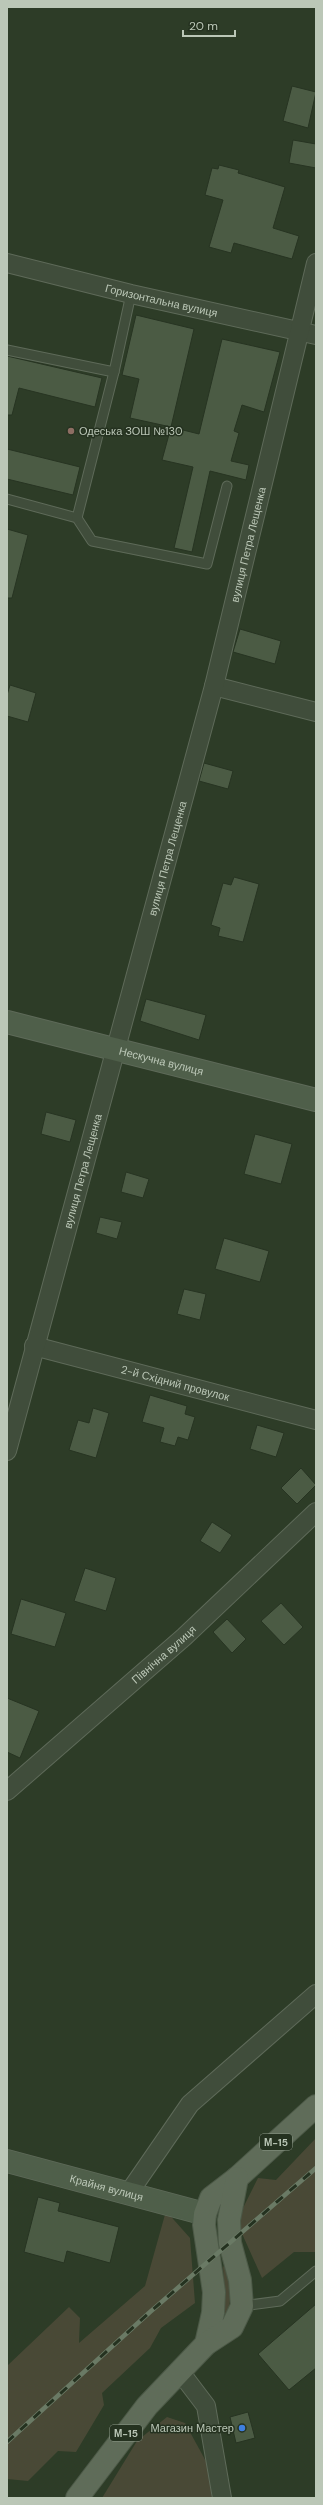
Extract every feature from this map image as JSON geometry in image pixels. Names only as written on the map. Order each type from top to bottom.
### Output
[{"type":"main road","name":"М-15","points":[[206,2344],[213,2313],[214,2292],[205,2241],[205,2214],[211,2198],[237,2178],[316,2106]]},
{"type":"main road","name":"М-15","points":[[77,2498],[147,2406],[181,2373],[206,2344],[232,2327],[242,2306],[240,2280],[230,2243],[229,2220],[237,2178]]},
{"type":"street","name":"Горизонтальна вулиця","points":[[7,263],[131,294],[316,335]]},
{"type":"street","name":"вулиця Петра Лещенка","points":[[7,1451],[34,1346],[117,1049],[214,686],[298,330],[316,263]]},
{"type":"street","points":[[214,686],[316,712]]},
{"type":"street","name":"Нескучна вулиця","points":[[7,1022],[316,1100]]},
{"type":"street","name":"2-й Східний провулок","points":[[34,1346],[316,1420]]},
{"type":"street","name":"Північна вулиця","points":[[7,1791],[184,1637],[316,1512]]},
{"type":"street","points":[[128,2194],[190,2104],[316,1994]]},
{"type":"street","name":"Крайня вулиця","points":[[7,2162],[205,2214]]},
{"type":"street","points":[[181,2373],[206,2406],[222,2498]]},
{"type":"lane","points":[[77,518],[114,372],[131,294]]},
{"type":"lane","points":[[7,350],[114,372]]},
{"type":"lane","points":[[7,499],[77,518],[92,541],[208,564],[227,486]]},
{"type":"lane","points":[[242,2306],[280,2301],[316,2271]]},
{"type":"green space","points":[[316,2138],[316,2252],[294,2252],[262,2278],[239,2227],[242,2210],[258,2178],[276,2180]]},
{"type":"green space","points":[[166,2211],[190,2238],[195,2303],[161,2328],[150,2348],[102,2393],[104,2405],[76,2452],[58,2451],[28,2481],[7,2479],[7,2366],[69,2307],[80,2318],[79,2343],[145,2286]]},
{"type":"green space","points":[[223,2266],[226,2269],[230,2282],[230,2297],[227,2315],[225,2313]]},
{"type":"green space","points":[[167,2417],[185,2423],[208,2465],[212,2498],[102,2498],[137,2441]]},
{"type":"building","points":[[292,86],[316,92],[308,128],[283,121]]},
{"type":"building","points":[[293,140],[316,144],[316,168],[289,163]]},
{"type":"building","points":[[219,165],[239,170],[238,173],[285,187],[273,228],[299,236],[292,259],[234,243],[231,253],[209,247],[223,200],[205,195],[212,168],[218,169]]},
{"type":"building","points":[[136,315],[194,329],[171,427],[130,418],[139,379],[122,375]]},
{"type":"building","points":[[222,339],[280,352],[264,412],[242,405],[234,431],[239,433],[231,461],[249,465],[246,480],[210,471],[192,552],[174,548],[193,467],[162,460],[171,427],[199,434]]},
{"type":"building","points":[[7,356],[102,378],[95,407],[19,388],[12,415],[7,415]]},
{"type":"building","points":[[7,449],[80,467],[73,495],[7,479]]},
{"type":"building","points":[[7,529],[28,535],[12,598],[7,598]]},
{"type":"building","points":[[240,629],[281,641],[275,664],[233,652]]},
{"type":"building","points":[[10,685],[36,693],[28,722],[7,716],[7,695]]},
{"type":"building","points":[[204,763],[233,771],[228,789],[199,781]]},
{"type":"building","points":[[234,877],[259,884],[243,942],[218,936],[220,928],[211,925],[223,883],[231,885]]},
{"type":"building","points":[[146,999],[206,1015],[199,1040],[140,1021]]},
{"type":"building","points":[[46,1112],[76,1120],[70,1142],[41,1134]]},
{"type":"building","points":[[255,1134],[292,1144],[281,1184],[244,1174]]},
{"type":"building","points":[[126,1172],[149,1179],[143,1198],[121,1192]]},
{"type":"building","points":[[100,1217],[122,1222],[117,1239],[96,1233]]},
{"type":"building","points":[[224,1238],[269,1251],[260,1282],[215,1269]]},
{"type":"building","points":[[184,1289],[206,1294],[200,1320],[177,1314]]},
{"type":"building","points":[[150,1395],[187,1406],[185,1414],[195,1417],[188,1440],[178,1437],[175,1446],[160,1442],[164,1428],[142,1422]]},
{"type":"building","points":[[93,1408],[109,1413],[96,1458],[69,1450],[78,1420],[89,1423]]},
{"type":"building","points":[[257,1425],[284,1433],[276,1457],[250,1449]]},
{"type":"building","points":[[301,1468],[316,1485],[297,1504],[281,1488]]},
{"type":"building","points":[[212,1522],[232,1535],[220,1553],[200,1541]]},
{"type":"building","points":[[85,1568],[116,1578],[106,1611],[74,1601]]},
{"type":"building","points":[[21,1599],[66,1613],[55,1647],[11,1634]]},
{"type":"building","points":[[281,1603],[303,1627],[284,1645],[261,1621]]},
{"type":"building","points":[[227,1619],[246,1639],[232,1653],[213,1632]]},
{"type":"building","points":[[7,1698],[39,1711],[20,1758],[7,1752]]},
{"type":"building","points":[[38,2197],[60,2203],[58,2211],[119,2227],[110,2263],[67,2251],[64,2263],[24,2252]]},
{"type":"building","points":[[316,2304],[316,2368],[289,2390],[258,2354]]},
{"type":"building","name":"Магазин Мастер","points":[[248,2412],[255,2438],[236,2443],[230,2417]]},
{"type":"railway","points":[[7,2442],[150,2312],[316,2168]]},
{"type":"place","name":"Одеська ЗОШ №130","points":[[71,431]]},
{"type":"place","name":"Магазин Мастер","points":[[242,2428]]}]
